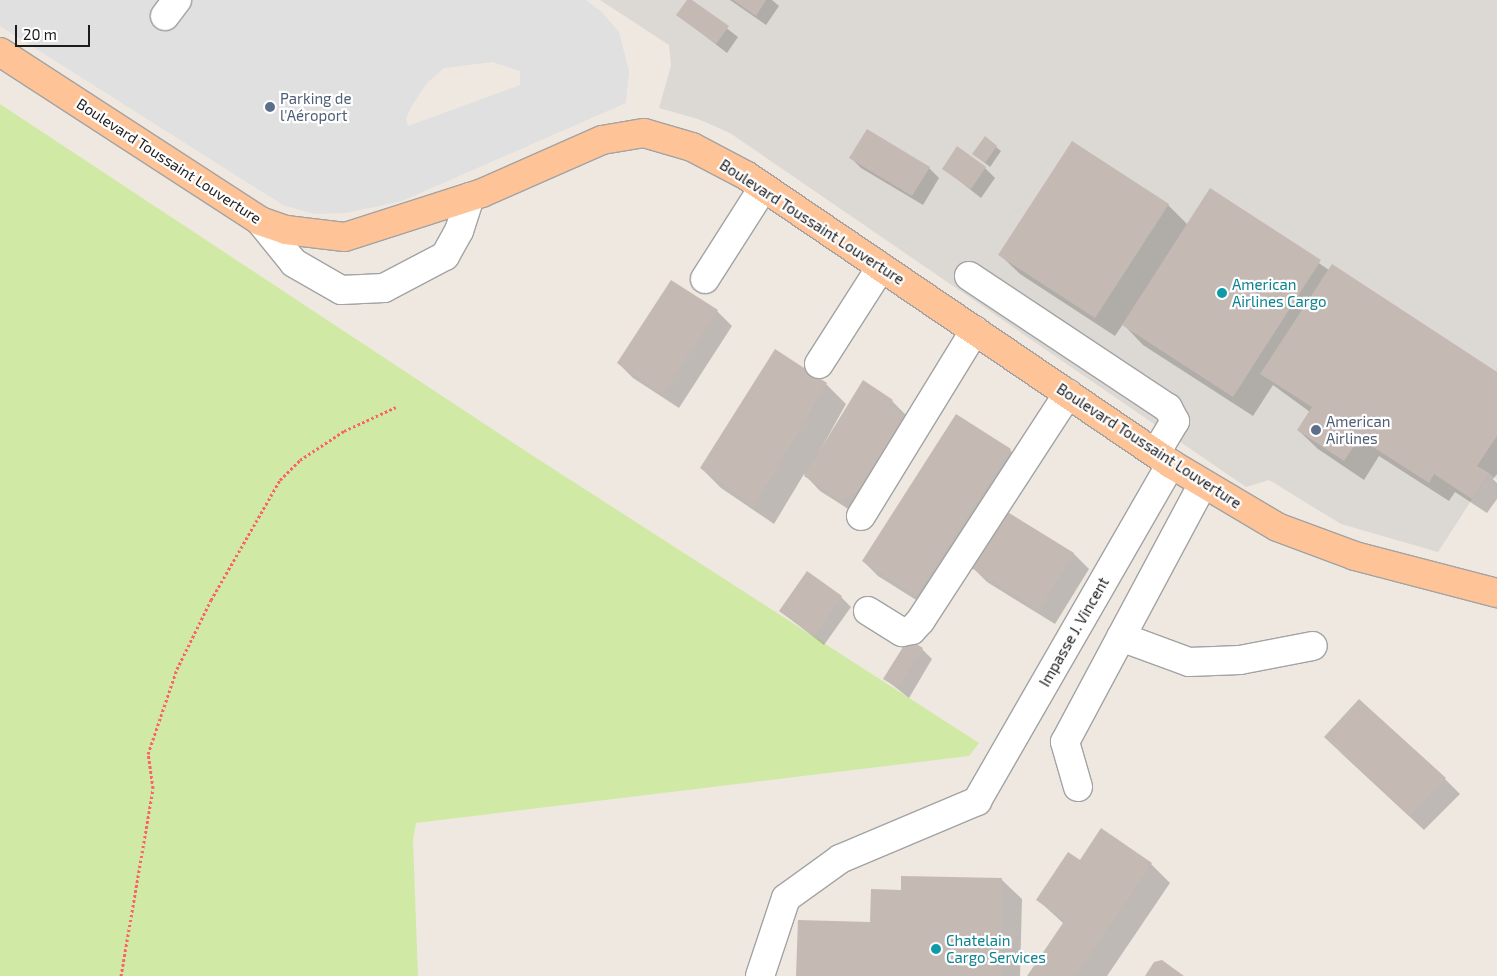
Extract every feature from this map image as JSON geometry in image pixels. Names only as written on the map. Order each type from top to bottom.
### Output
[{"type":"main road","name":"Boulevard Toussaint Louverture","points":[[0,52],[260,221],[286,230],[345,237],[470,198],[602,140],[644,133],[692,147],[763,188],[1203,484],[1277,526],[1355,556],[1497,593]]},
{"type":"lane","points":[[705,279],[763,188]]},
{"type":"lane","points":[[260,221],[294,263],[341,290],[384,288],[445,256],[459,231],[470,198]]},
{"type":"lane","points":[[819,364],[881,267]]},
{"type":"lane","name":"Impasse J. Vincent","points":[[760,976],[786,898],[840,858],[977,801],[1163,458],[1175,421],[1168,408],[969,276]]},
{"type":"lane","points":[[862,516],[975,330]]},
{"type":"lane","points":[[868,611],[902,632],[912,630],[1068,394]]},
{"type":"lane","points":[[1078,787],[1065,742],[1203,484]]},
{"type":"lane","points":[[1121,637],[1189,662],[1240,660],[1314,646]]},
{"type":"path","points":[[121,976],[153,788],[148,754],[177,669],[211,600],[280,480],[300,460],[336,436],[396,407]]},
{"type":"shaded area","name":"Parking de l'Aéroport","points":[[0,0],[160,0],[183,15],[193,0],[586,0],[602,12],[619,32],[629,71],[626,103],[402,201],[346,213],[314,214],[283,205],[0,26]],"holes":[[[492,62],[520,71],[520,85],[408,126],[406,118],[413,104],[427,83],[444,68]]]},
{"type":"shaded area","points":[[600,0],[1497,0],[1497,480],[1489,473],[1438,552],[1341,524],[1269,480],[1246,487],[730,133],[698,119],[659,108],[671,66],[669,45]]},
{"type":"green space","points":[[0,104],[524,450],[979,743],[969,756],[416,823],[413,840],[418,976],[0,976]]},
{"type":"building","points":[[687,0],[692,0],[729,26],[716,44],[676,15]]},
{"type":"building","points":[[733,0],[766,0],[756,16]]},
{"type":"building","points":[[867,129],[930,167],[912,196],[849,158]]},
{"type":"building","points":[[985,136],[997,146],[985,163],[972,154]]},
{"type":"building","points":[[1072,141],[1169,204],[1095,318],[998,255]]},
{"type":"building","points":[[957,146],[986,167],[971,189],[942,169]]},
{"type":"building","name":"American Airlines Cargo","points":[[1210,188],[1321,260],[1233,397],[1122,325]]},
{"type":"building","points":[[1332,264],[1497,372],[1497,436],[1477,466],[1489,473],[1472,499],[1434,474],[1429,483],[1359,438],[1344,461],[1297,430],[1312,407],[1260,374]]},
{"type":"building","points":[[671,280],[718,310],[663,394],[617,363]]},
{"type":"building","points":[[775,349],[827,383],[754,506],[700,468]]},
{"type":"building","points":[[863,380],[893,400],[889,406],[908,418],[863,489],[840,500],[804,476]]},
{"type":"building","points":[[956,414],[1011,449],[916,596],[862,561]]},
{"type":"building","points":[[1006,511],[1074,553],[1039,610],[970,567]]},
{"type":"building","points":[[807,571],[842,596],[814,636],[779,611]]},
{"type":"building","points":[[908,639],[923,648],[898,688],[883,679]]},
{"type":"building","points":[[1359,699],[1446,778],[1409,816],[1324,737]]},
{"type":"building","points":[[1101,828],[1152,863],[1075,976],[1027,976],[1065,920],[1036,900],[1068,852],[1080,860]]},
{"type":"building","name":"Chatelain Cargo Services","points":[[901,876],[1002,878],[1001,976],[870,976],[869,959],[869,976],[796,976],[798,920],[870,922],[871,889],[901,890]]},
{"type":"building","points":[[1162,960],[1184,976],[1145,976],[1154,962]]},
{"type":"place","name":"Parking de l'Aéroport","points":[[270,107]]},
{"type":"place","name":"American Airlines Cargo","points":[[1222,293]]},
{"type":"place","name":"American Airlines","points":[[1316,430]]},
{"type":"place","name":"Chatelain Cargo Services","points":[[936,949]]}]
